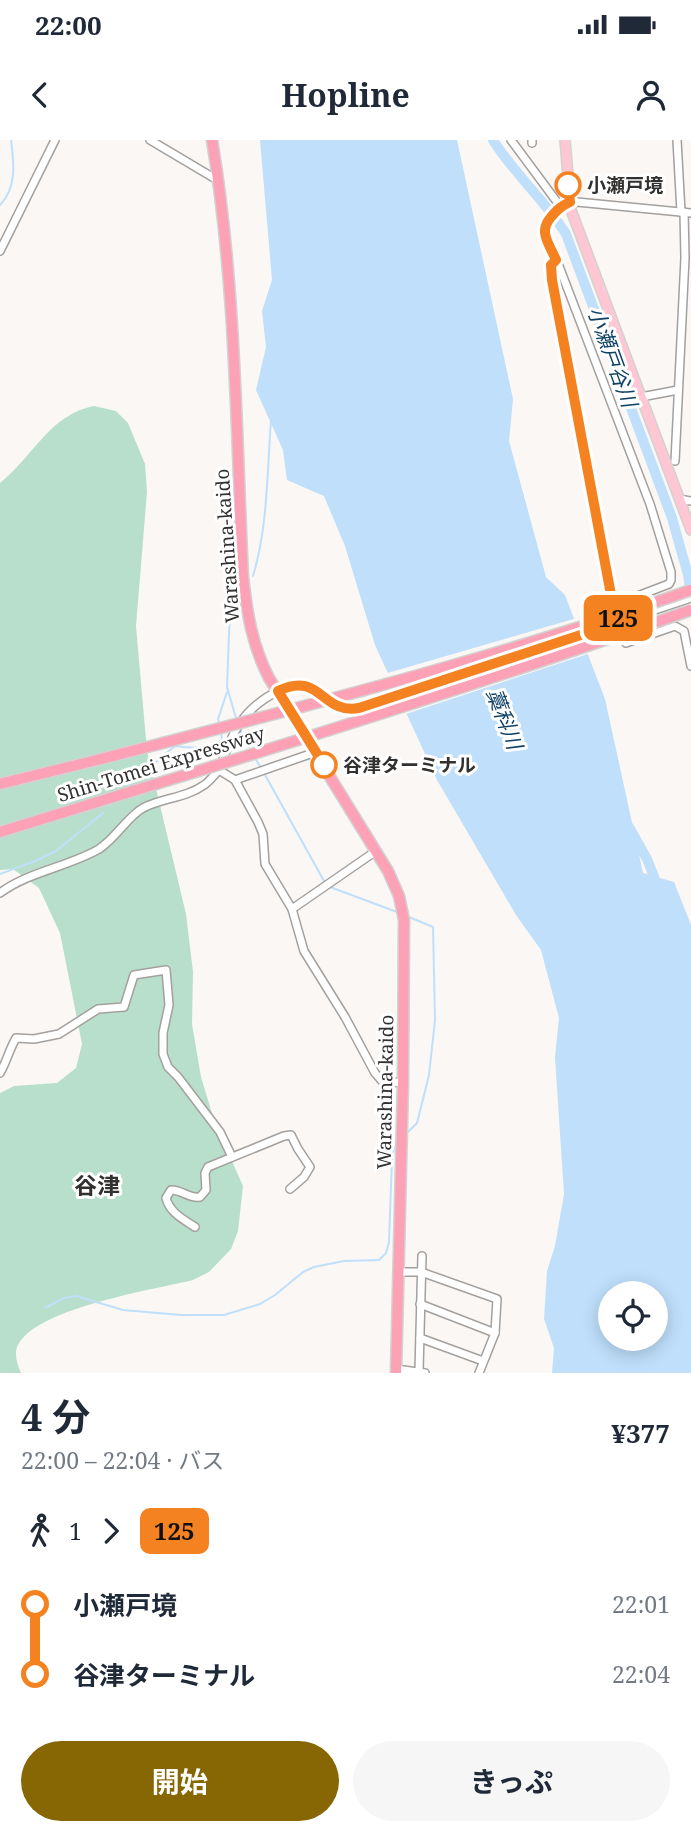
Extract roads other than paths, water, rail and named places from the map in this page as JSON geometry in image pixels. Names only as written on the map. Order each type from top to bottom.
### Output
[{"type":"highway","name":"Warashina-kaido","points":[[212,140],[230,290],[247,618],[261,661],[376,851],[399,896],[404,920],[396,1371]]},
{"type":"highway","name":"Shin-Tomei Expressway","points":[[0,784],[414,676],[554,635],[691,590]]},
{"type":"highway","name":"Shin-Tomei Expressway","points":[[0,832],[274,748],[599,643],[691,610]]},
{"type":"main road","points":[[565,140],[565,204],[579,233],[691,530]]},
{"type":"street","points":[[0,251],[55,140]]},
{"type":"street","points":[[150,140],[219,181]]},
{"type":"street","points":[[511,140],[565,204],[685,212]]},
{"type":"street","points":[[675,461],[685,258],[685,212],[677,140]]},
{"type":"street","points":[[565,204],[546,223],[544,232],[650,504],[671,572],[671,580],[668,583],[614,605]]},
{"type":"street","points":[[556,260],[551,265],[552,280],[614,605],[626,643],[675,626],[684,631],[691,666]]},
{"type":"street","points":[[641,397],[678,390]]},
{"type":"street","points":[[680,499],[691,501]]},
{"type":"street","points":[[0,893],[22,880],[101,848],[143,808],[205,785],[219,770],[241,719],[264,698],[291,684],[305,685],[337,707],[349,710],[359,708],[691,598]]},
{"type":"street","points":[[235,780],[316,752]]},
{"type":"street","points":[[219,770],[235,780],[263,834],[265,864],[292,909],[307,959],[345,1017],[375,1073],[382,1081],[403,1083]]},
{"type":"street","points":[[292,909],[376,851]]},
{"type":"street","points":[[0,1073],[6,1062],[6,1053],[16,1038],[34,1040],[59,1034],[98,1009],[124,1007],[134,975],[166,970],[169,1005],[163,1033],[163,1054],[168,1067],[220,1132],[232,1157]]},
{"type":"street","points":[[195,1227],[173,1212],[166,1198],[171,1190],[177,1190],[192,1198],[200,1197],[206,1190],[205,1173],[208,1167],[292,1135],[310,1167],[304,1177],[290,1189]]},
{"type":"street","points":[[396,1371],[422,1372],[422,1256]]},
{"type":"street","points":[[398,1272],[421,1272],[498,1299],[495,1333],[479,1373]]},
{"type":"street","points":[[420,1304],[495,1333]]},
{"type":"street","points":[[420,1338],[483,1361]]},
{"type":"water","points":[[260,140],[457,140],[513,399],[509,441],[546,577],[565,595],[605,699],[643,873],[674,882],[691,925],[691,1373],[552,1373],[554,1348],[544,1319],[547,1271],[555,1246],[564,1194],[555,1057],[559,1018],[541,950],[516,915],[437,780],[375,645],[345,546],[324,496],[287,480],[283,450],[256,390],[266,347],[262,311],[272,280]]},
{"type":"waterway","points":[[0,205],[12,183],[11,140]]},
{"type":"waterway","name":"小瀬戸谷川","points":[[493,140],[566,234],[672,518],[691,595]]},
{"type":"waterway","points":[[253,576],[264,518],[271,421]]},
{"type":"waterway","points":[[227,687],[230,608],[236,595]]},
{"type":"waterway","points":[[227,687],[236,718]]},
{"type":"waterway","points":[[219,723],[227,692]]},
{"type":"waterway","points":[[240,730],[251,750]]},
{"type":"waterway","points":[[128,785],[175,746],[206,747],[222,740],[221,732]]},
{"type":"waterway","points":[[255,758],[261,768]]},
{"type":"waterway","points":[[264,773],[324,881]]},
{"type":"waterway","points":[[0,874],[56,851],[103,813]]},
{"type":"waterway","name":"藁科川","points":[[629,827],[647,859],[658,887]]},
{"type":"waterway","points":[[330,887],[397,912]]},
{"type":"waterway","points":[[406,1134],[417,1123],[429,1075],[435,1020],[433,927],[409,917]]},
{"type":"waterway","points":[[45,1308],[64,1298],[76,1296],[123,1310],[181,1315],[224,1315],[260,1304],[314,1267],[344,1261],[379,1260],[386,1253],[389,1242],[392,1158],[394,1148],[398,1144]]},
{"type":"place","name":"小瀬戸境","points":[[568,185]]},
{"type":"place","name":"谷津ターミナル","points":[[324,765]]},
{"type":"district","name":"谷津","points":[[97,1186]]}]
